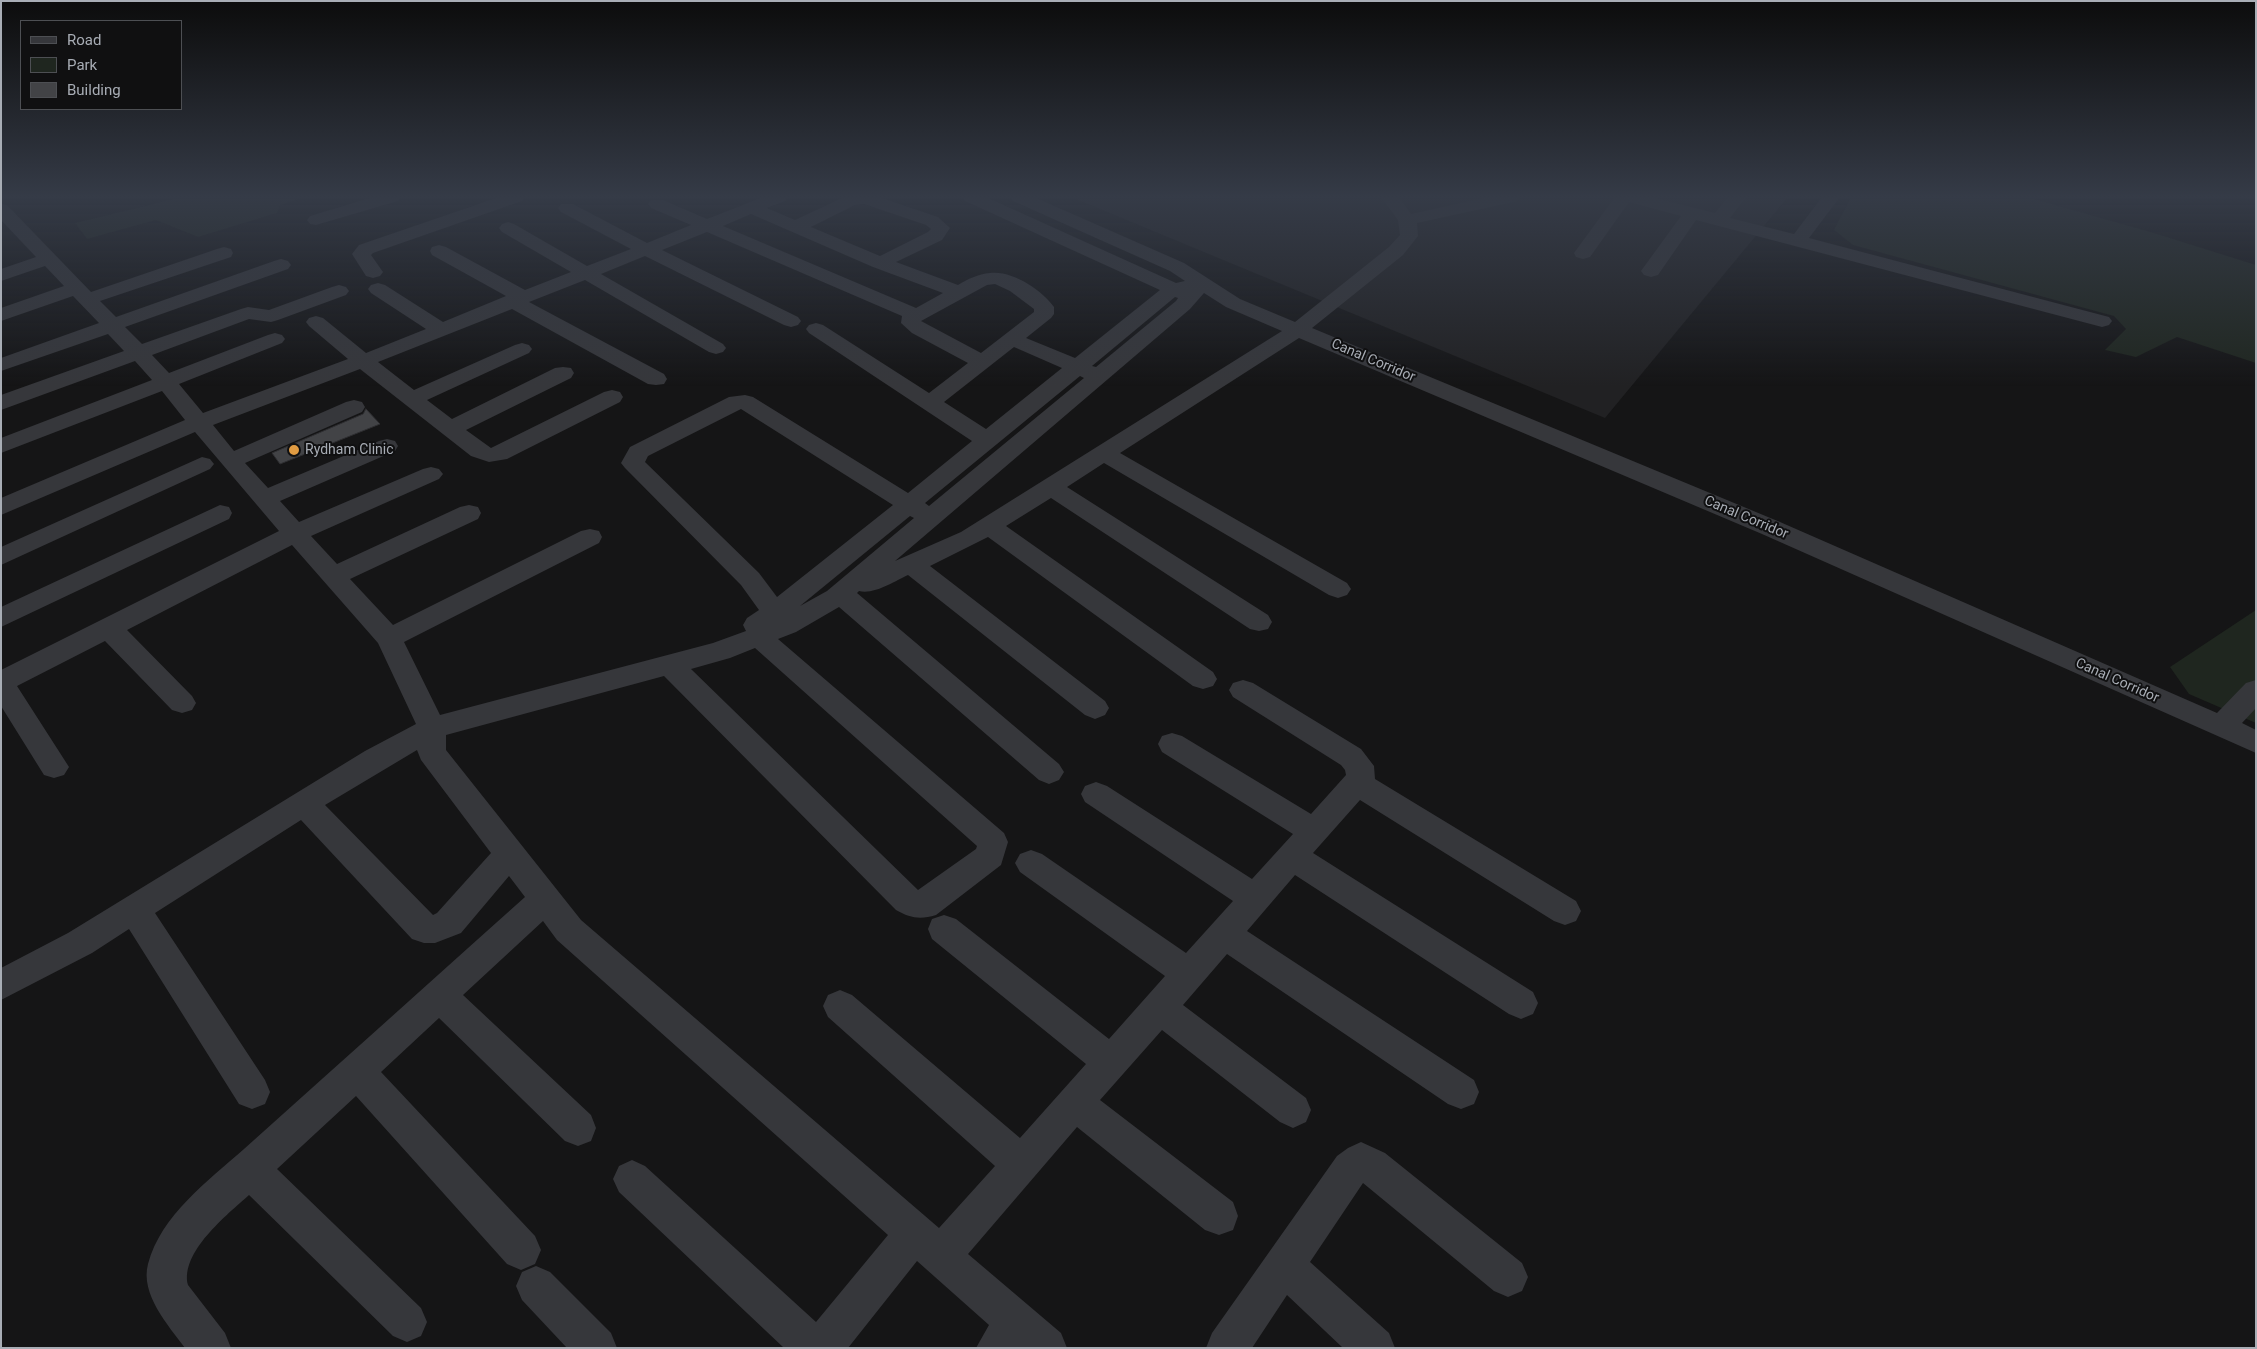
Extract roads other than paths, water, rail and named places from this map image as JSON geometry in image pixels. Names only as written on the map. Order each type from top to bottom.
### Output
[{"type":"street","points":[[1,275],[48,260],[83,293],[167,383],[230,461],[389,638],[432,728],[431,752],[569,930],[928,1244],[1007,1335],[1046,1348]]},
{"type":"street","points":[[1,315],[199,260]]},
{"type":"street","points":[[364,260],[376,280],[441,330]]},
{"type":"street","points":[[452,260],[656,379]]},
{"type":"street","points":[[562,260],[716,348]]},
{"type":"street","points":[[1,507],[198,423],[363,362],[617,260]]},
{"type":"street","points":[[667,260],[791,321]]},
{"type":"street","points":[[788,260],[916,315]]},
{"type":"street","points":[[871,260],[958,292]]},
{"type":"street","points":[[880,264],[888,260]]},
{"type":"street","points":[[1119,260],[1189,290]]},
{"type":"street","points":[[839,596],[1183,305],[1189,290],[1177,267],[1161,260]]},
{"type":"street","points":[[1,985],[80,943],[375,759],[432,728],[720,651],[787,625],[839,596],[970,538],[1297,330],[1385,260]]},
{"type":"street","points":[[1651,271],[1659,260]]},
{"type":"street","points":[[1869,260],[2102,322]]},
{"type":"street","points":[[1,366],[281,265]]},
{"type":"street","points":[[929,403],[1012,339],[1044,314],[1044,307],[1037,300],[1000,279],[988,278],[958,292],[910,319],[911,323],[982,362]]},
{"type":"street","points":[[720,651],[774,612],[1077,367],[1189,290]]},
{"type":"street","name":"Canal Corridor","points":[[1189,290],[1233,303],[1771,528],[2256,742]]},
{"type":"street","points":[[1,403],[138,351],[238,316],[248,313],[271,316],[338,291]]},
{"type":"street","points":[[316,322],[363,362],[450,429],[479,451],[489,455],[499,454],[612,397]]},
{"type":"street","points":[[816,329],[987,440]]},
{"type":"street","points":[[1,446],[167,383],[275,339]]},
{"type":"street","points":[[1012,339],[1100,376]]},
{"type":"street","points":[[412,399],[522,349]]},
{"type":"street","points":[[450,429],[563,373]]},
{"type":"street","points":[[774,612],[750,580],[632,463],[638,452],[737,402],[745,402],[908,505],[931,517]]},
{"type":"street","points":[[230,461],[354,408]]},
{"type":"street","points":[[264,499],[387,446]]},
{"type":"street","points":[[1104,453],[1338,589]]},
{"type":"street","points":[[1,557],[202,464]]},
{"type":"street","points":[[54,767],[1,683],[294,534],[431,474]]},
{"type":"street","points":[[1051,487],[1259,622]]},
{"type":"street","points":[[1,618],[220,513]]},
{"type":"street","points":[[334,576],[469,513]]},
{"type":"street","points":[[989,526],[1202,679]]},
{"type":"street","points":[[389,638],[590,536]]},
{"type":"street","points":[[911,564],[1095,708]]},
{"type":"street","points":[[839,596],[1049,772]]},
{"type":"street","points":[[109,628],[182,703]]},
{"type":"street","points":[[670,665],[907,900],[916,905],[924,905],[990,856],[994,848],[993,842],[758,636]]},
{"type":"street","points":[[821,1348],[928,1244],[1021,1164],[1361,778],[1359,766],[1351,757],[1243,690]]},
{"type":"street","points":[[2221,727],[2256,690]]},
{"type":"street","points":[[1172,744],[1314,831]]},
{"type":"street","points":[[1357,783],[1565,911]]},
{"type":"street","points":[[1096,794],[1255,898]]},
{"type":"street","points":[[304,803],[424,929],[436,929],[449,923],[510,853]]},
{"type":"street","points":[[1292,856],[1521,1003]]},
{"type":"street","points":[[1031,863],[1188,974]]},
{"type":"street","points":[[210,1348],[170,1290],[166,1267],[179,1240],[221,1195],[545,899]]},
{"type":"street","points":[[134,909],[252,1092]]},
{"type":"street","points":[[944,929],[1111,1062]]},
{"type":"street","points":[[1224,934],[1461,1092]]},
{"type":"street","points":[[440,995],[578,1128]]},
{"type":"street","points":[[840,1006],[1021,1164]]},
{"type":"street","points":[[1159,1007],[1294,1110]]},
{"type":"street","points":[[357,1071],[521,1250]]},
{"type":"street","points":[[1075,1103],[1219,1216]]},
{"type":"street","points":[[1227,1348],[1350,1169],[1361,1161],[1372,1166],[1508,1277]]},
{"type":"street","points":[[249,1169],[407,1322]]},
{"type":"street","points":[[632,1179],[814,1348]]},
{"type":"street","points":[[1285,1266],[1374,1348]]},
{"type":"street","points":[[536,1286],[596,1348]]},
{"type":"place","name":"Rydham Clinic","points":[[294,450]]}]
